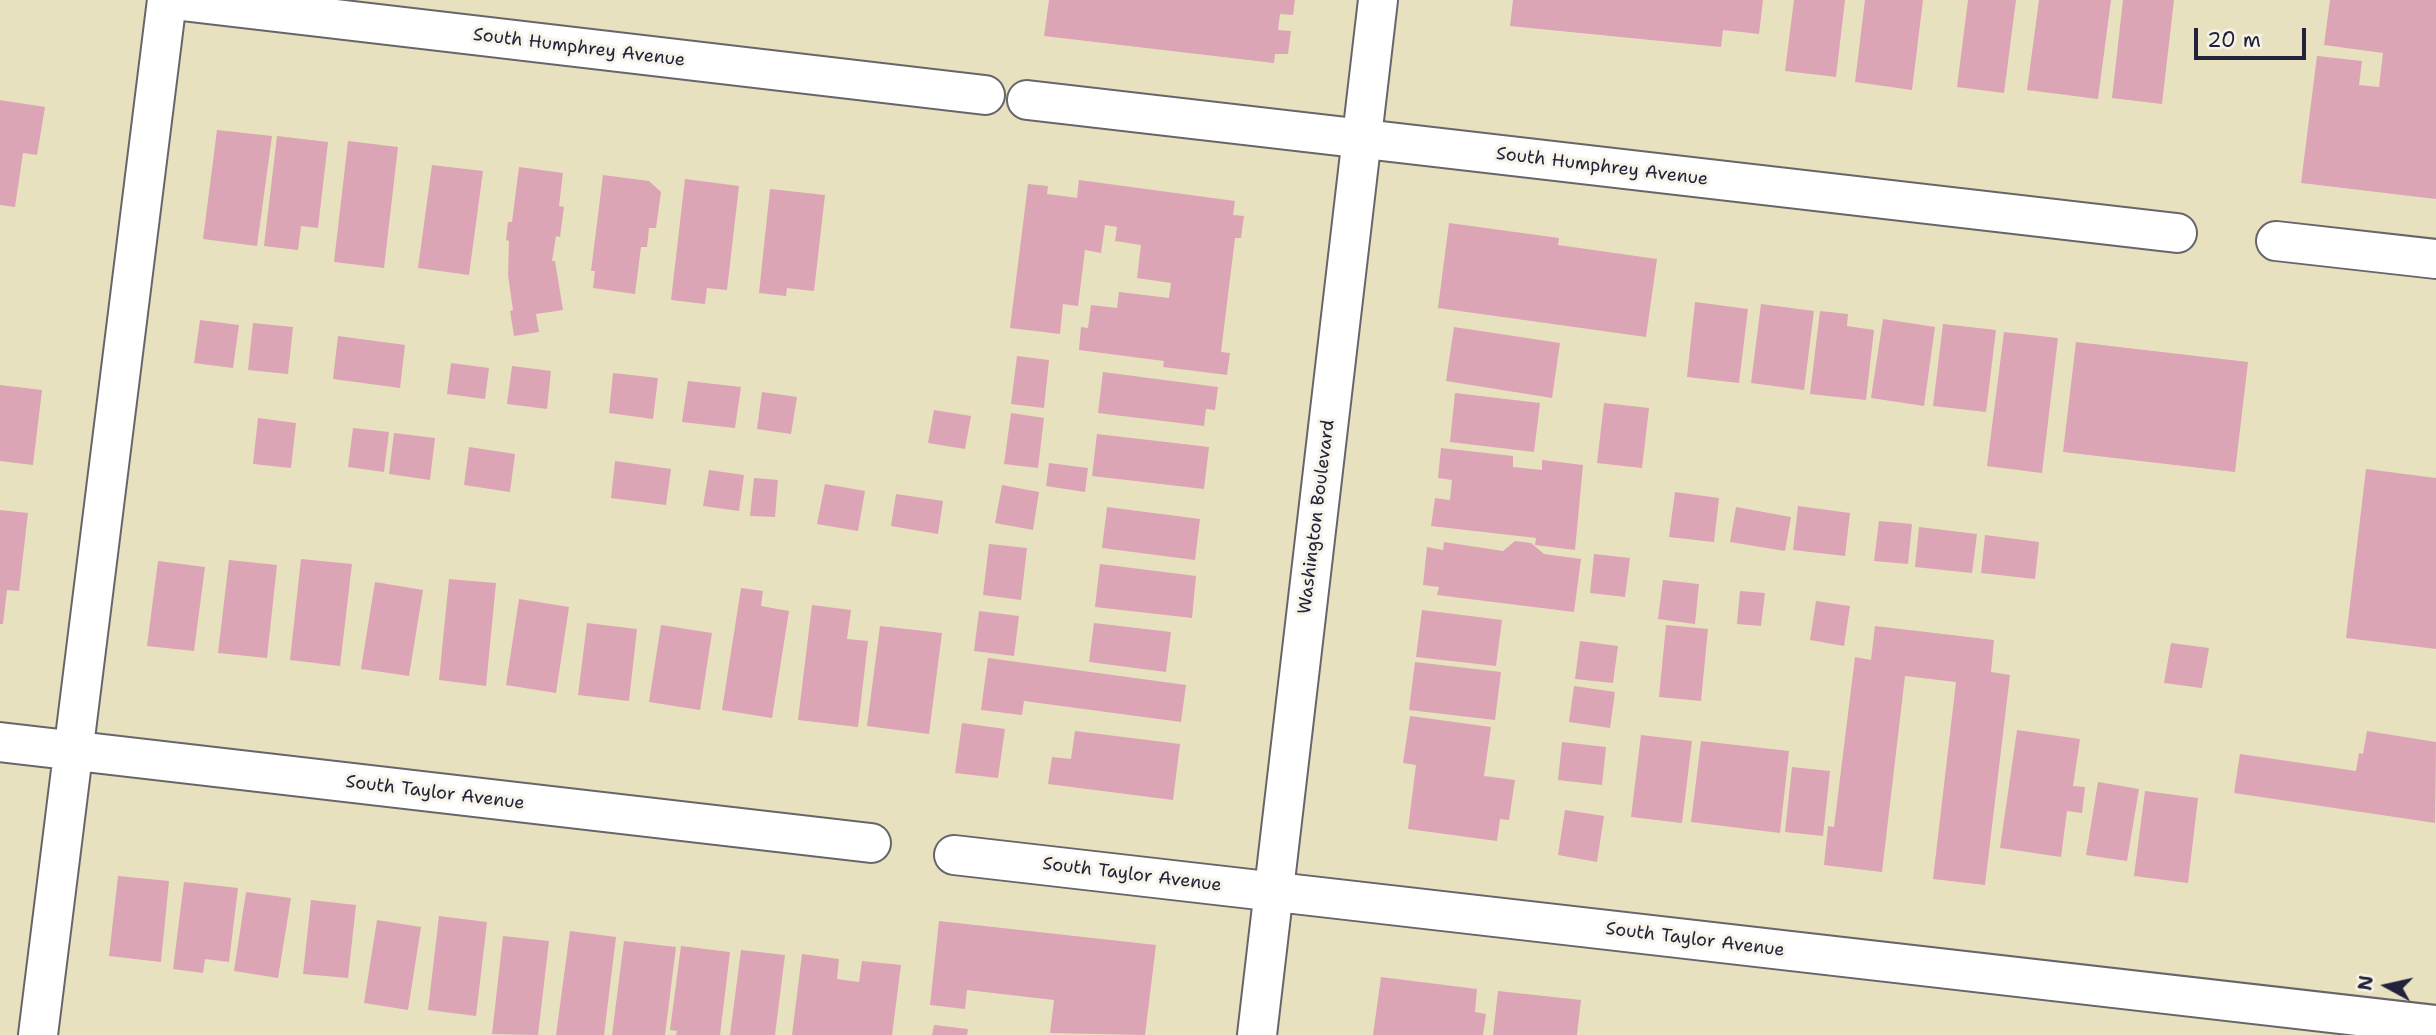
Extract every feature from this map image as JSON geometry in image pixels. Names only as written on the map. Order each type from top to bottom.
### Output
[{"type":"street","points":[[38,1035],[167,0]]},
{"type":"street","name":"South Humphrey Avenue","points":[[173,0],[985,95]]},
{"type":"street","name":"Washington Boulevard","points":[[1257,1035],[1378,0]]},
{"type":"street","name":"South Humphrey Avenue","points":[[1027,100],[2177,233]]},
{"type":"street","points":[[2276,241],[2436,259]]},
{"type":"street","name":"South Taylor Avenue","points":[[0,743],[871,843]]},
{"type":"street","name":"South Taylor Avenue","points":[[954,855],[2436,1025]]},
{"type":"building","points":[[1049,0],[1295,0],[1293,15],[1280,14],[1278,30],[1291,31],[1288,54],[1275,54],[1274,63],[1044,36]]},
{"type":"building","points":[[1513,0],[1763,0],[1759,34],[1723,30],[1721,47],[1510,26]]},
{"type":"building","points":[[1794,0],[1845,0],[1836,77],[1785,71]]},
{"type":"building","points":[[1865,0],[1923,0],[1912,90],[1855,82]]},
{"type":"building","points":[[1968,0],[2016,0],[2004,93],[1957,87]]},
{"type":"building","points":[[2039,0],[2111,0],[2098,99],[2027,90]]},
{"type":"building","points":[[2123,0],[2174,0],[2162,104],[2112,98]]},
{"type":"building","points":[[2330,0],[2436,0],[2436,199],[2301,183],[2317,56],[2362,61],[2359,85],[2379,87],[2383,53],[2324,45]]},
{"type":"building","points":[[0,100],[45,107],[37,155],[23,153],[15,207],[0,205]]},
{"type":"building","points":[[217,130],[272,136],[257,246],[203,239]]},
{"type":"building","points":[[277,136],[328,142],[318,228],[301,226],[298,250],[264,246]]},
{"type":"building","points":[[348,141],[398,147],[384,268],[334,262]]},
{"type":"building","points":[[432,165],[483,171],[469,275],[418,268]]},
{"type":"building","points":[[519,167],[563,173],[559,206],[564,207],[560,237],[556,236],[552,261],[555,261],[563,310],[536,314],[539,332],[514,336],[508,275],[509,241],[506,240],[508,222],[512,222]]},
{"type":"building","points":[[603,175],[649,181],[661,192],[656,228],[649,228],[647,247],[641,247],[635,294],[593,288],[595,271],[591,271]]},
{"type":"building","points":[[685,179],[739,186],[727,290],[707,288],[705,304],[671,300]]},
{"type":"building","points":[[1079,180],[1235,201],[1233,215],[1244,216],[1241,238],[1235,238],[1221,352],[1230,353],[1227,375],[1163,367],[1164,361],[1079,350],[1081,327],[1088,328],[1091,305],[1117,308],[1119,292],[1169,298],[1171,283],[1137,278],[1141,245],[1115,241],[1117,227],[1105,225],[1101,253],[1085,250],[1078,306],[1063,304],[1060,334],[1010,328],[1028,184],[1048,186],[1047,194],[1077,198]]},
{"type":"building","points":[[770,189],[825,195],[814,291],[787,288],[786,296],[759,293]]},
{"type":"building","points":[[1449,223],[1559,238],[1558,245],[1657,259],[1646,337],[1438,308]]},
{"type":"building","points":[[1695,302],[1748,309],[1739,383],[1687,377]]},
{"type":"building","points":[[1761,304],[1814,311],[1804,390],[1751,383]]},
{"type":"building","points":[[1820,311],[1848,314],[1847,326],[1874,330],[1866,400],[1810,394]]},
{"type":"building","points":[[1883,319],[1935,327],[1924,406],[1871,398]]},
{"type":"building","points":[[200,320],[239,325],[233,368],[194,363]]},
{"type":"building","points":[[253,323],[293,327],[288,374],[248,370]]},
{"type":"building","points":[[1943,324],[1996,330],[1986,412],[1933,406]]},
{"type":"building","points":[[1454,327],[1560,343],[1552,398],[1446,381]]},
{"type":"building","points":[[2004,332],[2058,338],[2042,473],[1987,466]]},
{"type":"building","points":[[338,336],[405,345],[400,388],[333,379]]},
{"type":"building","points":[[2076,342],[2248,362],[2235,472],[2063,452]]},
{"type":"building","points":[[1017,356],[1049,360],[1044,408],[1011,404]]},
{"type":"building","points":[[451,363],[489,368],[485,399],[447,394]]},
{"type":"building","points":[[512,366],[551,371],[547,409],[507,404]]},
{"type":"building","points":[[1103,372],[1218,387],[1215,410],[1206,409],[1204,426],[1098,413]]},
{"type":"building","points":[[613,373],[658,378],[653,419],[609,413]]},
{"type":"building","points":[[688,381],[741,387],[735,428],[682,422]]},
{"type":"building","points":[[0,385],[42,390],[33,465],[0,461]]},
{"type":"building","points":[[762,392],[797,397],[791,434],[757,429]]},
{"type":"building","points":[[1455,393],[1540,403],[1534,452],[1450,442]]},
{"type":"building","points":[[1604,403],[1649,408],[1642,468],[1597,463]]},
{"type":"building","points":[[934,410],[971,416],[965,449],[928,443]]},
{"type":"building","points":[[1011,413],[1044,418],[1038,468],[1004,464]]},
{"type":"building","points":[[258,418],[296,423],[291,468],[253,464]]},
{"type":"building","points":[[353,428],[389,432],[384,472],[348,467]]},
{"type":"building","points":[[394,433],[435,438],[430,480],[389,474]]},
{"type":"building","points":[[1097,434],[1209,447],[1204,489],[1092,476]]},
{"type":"building","points":[[469,447],[515,454],[510,492],[464,485]]},
{"type":"building","points":[[1441,448],[1513,456],[1513,467],[1542,470],[1542,460],[1583,465],[1575,550],[1535,545],[1536,538],[1431,526],[1435,498],[1450,500],[1452,480],[1438,478]]},
{"type":"building","points":[[615,461],[671,469],[666,505],[611,498]]},
{"type":"building","points":[[1049,463],[1088,468],[1085,492],[1046,486]]},
{"type":"building","points":[[2366,469],[2436,478],[2436,649],[2346,638]]},
{"type":"building","points":[[709,470],[744,475],[739,511],[703,506]]},
{"type":"building","points":[[754,478],[778,480],[775,517],[750,516]]},
{"type":"building","points":[[825,484],[865,491],[858,531],[817,524]]},
{"type":"building","points":[[1002,485],[1039,492],[1033,530],[995,523]]},
{"type":"building","points":[[1675,492],[1719,498],[1714,542],[1669,537]]},
{"type":"building","points":[[896,494],[943,501],[938,534],[891,526]]},
{"type":"building","points":[[1798,506],[1850,513],[1845,556],[1793,550]]},
{"type":"building","points":[[1107,507],[1200,519],[1195,560],[1102,548]]},
{"type":"building","points":[[1736,507],[1791,517],[1785,551],[1730,542]]},
{"type":"building","points":[[0,510],[28,513],[19,591],[7,590],[3,624],[0,624]]},
{"type":"building","points":[[1879,521],[1912,524],[1908,564],[1874,561]]},
{"type":"building","points":[[1919,527],[1977,534],[1972,573],[1915,567]]},
{"type":"building","points":[[1985,535],[2039,542],[2035,579],[1981,573]]},
{"type":"building","points":[[1515,541],[1531,543],[1544,554],[1581,559],[1574,612],[1437,595],[1439,587],[1423,585],[1427,547],[1443,550],[1444,542],[1503,551]]},
{"type":"building","points":[[989,544],[1027,548],[1021,600],[983,595]]},
{"type":"building","points":[[1594,554],[1630,558],[1625,597],[1590,593]]},
{"type":"building","points":[[301,559],[352,564],[340,666],[290,660]]},
{"type":"building","points":[[229,560],[277,565],[267,658],[218,653]]},
{"type":"building","points":[[158,561],[205,567],[194,651],[147,646]]},
{"type":"building","points":[[1100,564],[1196,576],[1192,618],[1095,607]]},
{"type":"building","points":[[449,579],[496,583],[486,686],[439,680]]},
{"type":"building","points":[[1663,580],[1699,584],[1695,624],[1658,619]]},
{"type":"building","points":[[375,582],[423,590],[409,676],[361,669]]},
{"type":"building","points":[[741,588],[763,591],[761,606],[789,611],[772,718],[722,710]]},
{"type":"building","points":[[1740,591],[1765,593],[1761,626],[1737,624]]},
{"type":"building","points":[[519,599],[569,607],[556,693],[506,685]]},
{"type":"building","points":[[1816,601],[1850,606],[1844,646],[1810,640]]},
{"type":"building","points":[[812,605],[851,610],[847,639],[868,641],[858,727],[798,720]]},
{"type":"building","points":[[1422,610],[1502,620],[1496,666],[1416,657]]},
{"type":"building","points":[[979,611],[1019,616],[1014,656],[974,651]]},
{"type":"building","points":[[587,623],[637,629],[629,701],[578,695]]},
{"type":"building","points":[[1094,623],[1171,632],[1166,672],[1089,662]]},
{"type":"building","points":[[661,625],[712,633],[700,710],[649,702]]},
{"type":"building","points":[[1666,625],[1708,629],[1701,701],[1659,697]]},
{"type":"building","points":[[880,626],[942,633],[929,734],[867,726]]},
{"type":"building","points":[[1875,626],[1994,640],[1991,672],[2010,675],[1985,885],[1933,879],[1956,682],[1905,676],[1882,872],[1824,865],[1828,826],[1834,827],[1855,657],[1871,660]]},
{"type":"building","points":[[1580,641],[1618,646],[1613,683],[1575,679]]},
{"type":"building","points":[[2171,643],[2209,648],[2202,688],[2164,683]]},
{"type":"building","points":[[988,658],[1186,685],[1181,722],[1024,701],[1022,715],[981,710]]},
{"type":"building","points":[[1415,662],[1501,672],[1495,720],[1409,710]]},
{"type":"building","points":[[1574,686],[1615,692],[1610,728],[1569,722]]},
{"type":"building","points":[[1410,716],[1491,727],[1484,776],[1515,780],[1509,820],[1500,819],[1497,841],[1408,829],[1416,765],[1403,763]]},
{"type":"building","points":[[962,723],[1005,729],[998,778],[955,773]]},
{"type":"building","points":[[2017,730],[2080,739],[2073,786],[2085,787],[2082,813],[2067,811],[2061,857],[2000,848]]},
{"type":"building","points":[[1075,731],[1180,744],[1173,800],[1048,784],[1052,757],[1071,759]]},
{"type":"building","points":[[2367,731],[2436,742],[2435,823],[2234,793],[2240,754],[2356,771],[2359,753],[2363,754]]},
{"type":"building","points":[[1641,735],[1692,741],[1682,823],[1631,817]]},
{"type":"building","points":[[1701,741],[1789,751],[1780,833],[1691,822]]},
{"type":"building","points":[[1562,742],[1606,747],[1602,785],[1558,780]]},
{"type":"building","points":[[1792,767],[1830,771],[1823,836],[1785,832]]},
{"type":"building","points":[[2098,782],[2139,789],[2127,861],[2086,855]]},
{"type":"building","points":[[2145,791],[2198,798],[2188,883],[2134,876]]},
{"type":"building","points":[[1565,810],[1604,816],[1597,862],[1558,855]]},
{"type":"building","points":[[118,876],[169,881],[161,962],[109,956]]},
{"type":"building","points":[[184,882],[238,888],[229,962],[205,959],[203,973],[173,969]]},
{"type":"building","points":[[246,892],[291,898],[278,978],[234,971]]},
{"type":"building","points":[[311,900],[356,905],[348,978],[303,974]]},
{"type":"building","points":[[439,916],[487,922],[476,1016],[428,1010]]},
{"type":"building","points":[[377,920],[421,927],[408,1010],[364,1003]]},
{"type":"building","points":[[939,921],[1156,945],[1145,1035],[1050,1033],[1054,1000],[967,990],[965,1009],[930,1005]]},
{"type":"building","points":[[570,931],[616,937],[604,1035],[556,1035]]},
{"type":"building","points":[[503,936],[549,941],[538,1035],[492,1034]]},
{"type":"building","points":[[624,941],[676,947],[665,1035],[612,1035]]},
{"type":"building","points":[[681,946],[730,952],[720,1035],[676,1035],[677,1031],[670,1030]]},
{"type":"building","points":[[741,950],[785,955],[775,1035],[730,1035]]},
{"type":"building","points":[[802,954],[839,959],[837,979],[859,982],[862,961],[901,965],[892,1035],[792,1035]]},
{"type":"building","points":[[1381,977],[1477,989],[1475,1012],[1486,1014],[1483,1035],[1373,1035]]},
{"type":"building","points":[[1498,991],[1581,1000],[1577,1035],[1493,1035]]},
{"type":"building","points":[[934,1025],[968,1029],[967,1035],[932,1035]]}]
